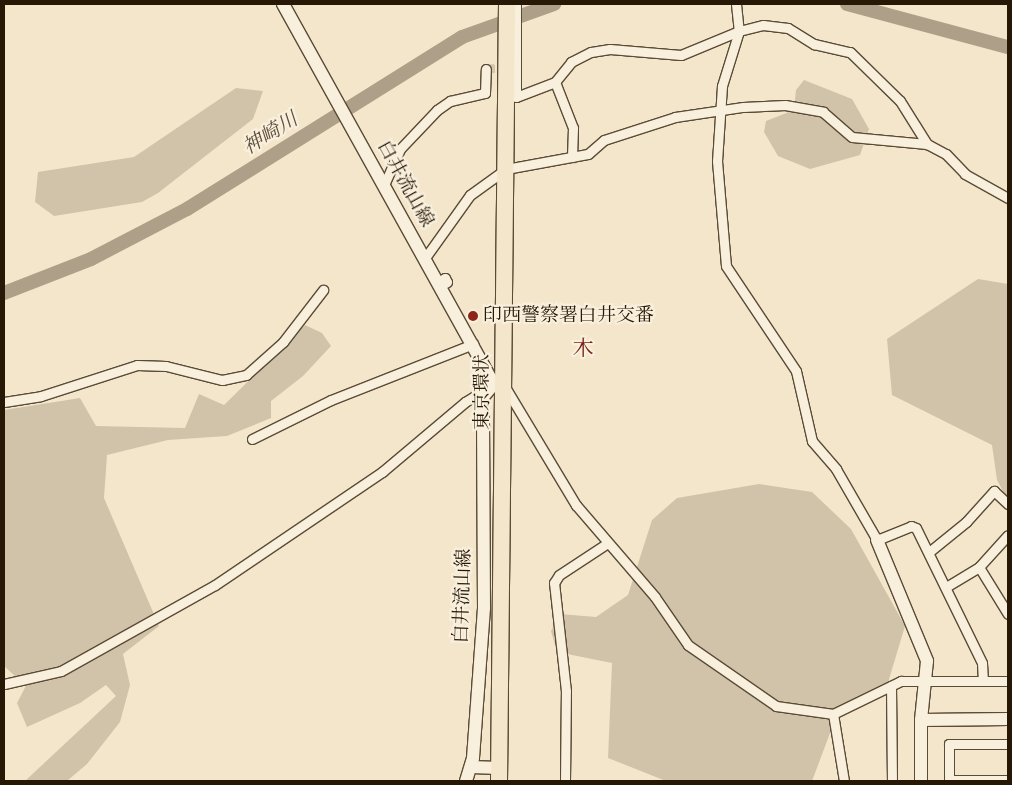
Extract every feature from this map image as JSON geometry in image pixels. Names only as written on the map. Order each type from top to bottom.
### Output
[{"type":"highway","name":"東京環状","points":[[495,774],[500,173],[506,32],[502,5]]},
{"type":"main road","name":"白井流山線","points":[[283,4],[473,344],[499,384],[483,397],[484,608],[471,767],[466,781]]},
{"type":"main road","points":[[877,540],[927,661],[921,720],[921,781]]},
{"type":"main road","points":[[921,720],[1008,719]]},
{"type":"main road","points":[[471,767],[495,774]]},
{"type":"street","points":[[516,4],[506,32],[516,97],[555,82],[571,62],[591,52],[610,49],[682,55],[739,31],[762,25],[788,28],[814,44],[850,52],[900,102],[927,144]]},
{"type":"street","points":[[736,4],[739,31],[722,86],[717,161],[726,266],[796,371],[812,441],[836,469],[877,540],[911,526],[916,528],[982,663],[983,680]]},
{"type":"street","points":[[384,185],[400,149],[437,110],[450,101],[485,93],[486,69]]},
{"type":"street","points":[[555,82],[573,128],[572,157]]},
{"type":"street","points":[[425,258],[470,196],[500,173],[588,154],[604,140],[675,117],[785,105],[823,112],[852,137],[927,144],[946,154],[965,174],[1008,198]]},
{"type":"street","points":[[4,402],[42,396],[138,365],[166,366],[222,380],[246,375],[283,342],[323,290]]},
{"type":"street","points":[[252,440],[331,400],[473,344]]},
{"type":"street","points":[[4,684],[61,671],[215,585],[382,472],[465,402],[499,384],[576,505],[606,544],[655,597],[688,645],[776,706],[833,714],[901,681],[1008,681]]},
{"type":"street","points":[[928,552],[966,522],[994,491],[1008,504]]},
{"type":"street","points":[[946,587],[980,567],[1008,535]]},
{"type":"street","points":[[565,781],[566,691],[554,583],[559,575],[606,544]]},
{"type":"street","points":[[980,567],[1008,614]]},
{"type":"street","points":[[891,686],[892,781]]},
{"type":"street","points":[[833,714],[844,781]]},
{"type":"street","points":[[1008,744],[949,744],[949,780],[1008,780]]},
{"type":"shaded area","points":[[804,80],[852,99],[869,129],[860,155],[810,169],[778,156],[764,132],[766,121],[794,110],[796,90]]},
{"type":"shaded area","points":[[236,88],[263,91],[253,119],[158,193],[142,202],[54,216],[35,202],[38,172],[134,157]]},
{"type":"shaded area","points":[[978,279],[1008,284],[1008,501],[997,480],[992,445],[892,395],[887,339]]},
{"type":"shaded area","points":[[305,325],[322,333],[331,346],[303,376],[271,401],[271,418],[227,436],[168,440],[107,455],[104,498],[159,626],[123,654],[130,685],[120,722],[87,764],[67,781],[25,781],[116,696],[106,685],[80,703],[27,727],[17,703],[31,676],[15,676],[4,666],[4,410],[80,398],[96,426],[185,428],[199,394],[224,405]]},
{"type":"shaded area","points":[[759,484],[812,492],[851,529],[905,626],[887,686],[838,712],[812,781],[666,781],[608,758],[612,663],[557,652],[551,631],[560,614],[596,617],[628,595],[652,520],[677,498]]},
{"type":"waterway","name":"神崎川","points":[[4,293],[91,259],[187,209],[462,37],[554,4]]},
{"type":"waterway","name":"神崎川","points":[[847,4],[1008,47]]},
{"type":"tunnel","points":[[486,69],[510,66]]},
{"type":"place","name":"印西警察署白井交番","points":[[473,316]]},
{"type":"district","name":"木","points":[[583,349]]}]
